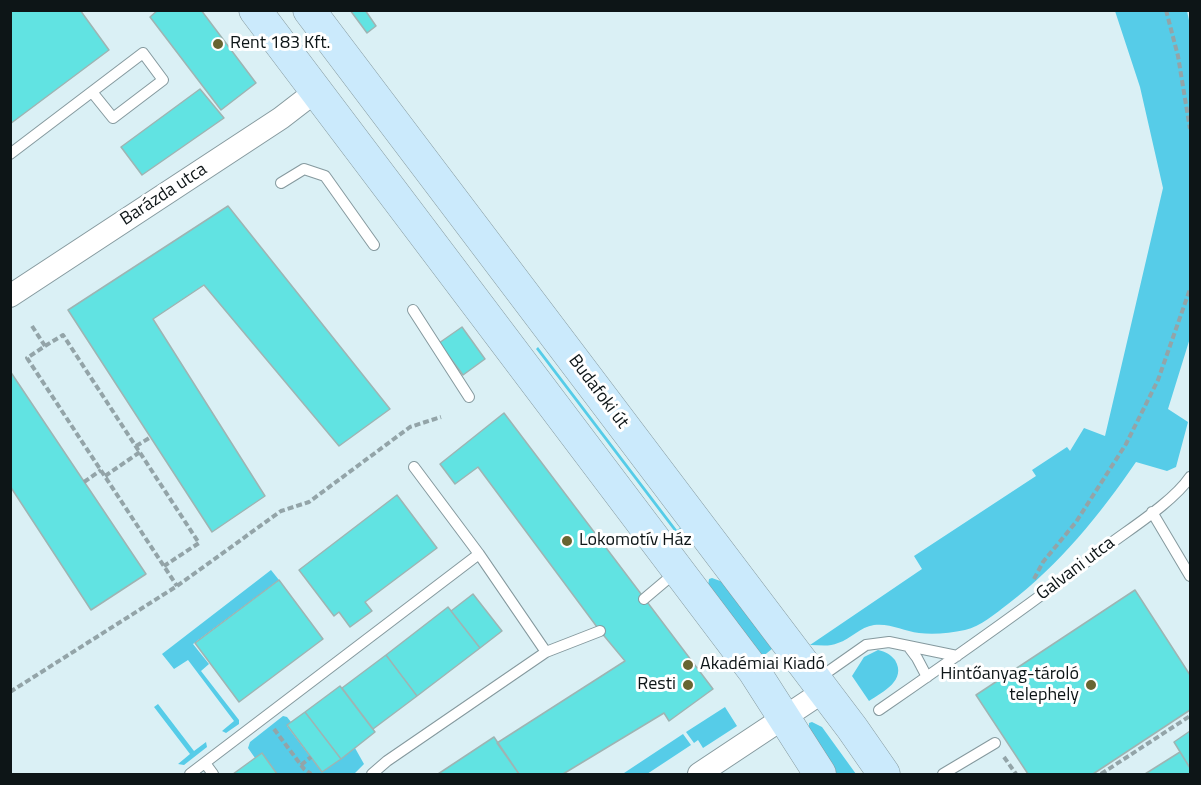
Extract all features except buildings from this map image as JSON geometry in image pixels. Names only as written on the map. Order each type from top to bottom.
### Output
[{"type":"main road","points":[[255,10],[754,671],[820,774]]},
{"type":"main road","name":"Budafoki út","points":[[309,10],[884,774]]},
{"type":"main road","points":[[316,92],[350,65]]},
{"type":"main road","points":[[678,570],[713,544]]},
{"type":"street","name":"Barázda utca","points":[[10,296],[281,118],[316,92]]},
{"type":"street","points":[[699,774],[784,718],[820,686]]},
{"type":"lane","points":[[10,154],[143,53],[163,80],[113,118],[92,92]]},
{"type":"lane","points":[[281,183],[304,169],[325,176],[374,245]]},
{"type":"lane","points":[[413,310],[469,397]]},
{"type":"lane","points":[[414,467],[479,554],[546,652]]},
{"type":"lane","name":"Galvani utca","points":[[879,710],[1033,601],[1152,512],[1191,477]]},
{"type":"lane","points":[[1152,512],[1191,576]]},
{"type":"lane","points":[[190,774],[479,554]]},
{"type":"lane","points":[[644,598],[678,570]]},
{"type":"lane","points":[[372,774],[387,761],[546,652],[600,631]]},
{"type":"lane","points":[[820,686],[866,645],[889,642],[957,656]]},
{"type":"lane","points":[[908,646],[927,677]]},
{"type":"lane","points":[[943,774],[996,743]]},
{"type":"lane","points":[[205,763],[213,774]]},
{"type":"path","points":[[1166,10],[1178,56],[1191,129]]},
{"type":"path","points":[[1033,601],[1030,588],[1043,562],[1076,522],[1126,444],[1158,380],[1191,289]]},
{"type":"path","points":[[32,326],[45,346]]},
{"type":"path","points":[[164,566],[200,543],[63,335],[27,358],[177,586]]},
{"type":"path","points":[[10,692],[177,586],[280,511],[309,502],[410,427],[441,417]]},
{"type":"path","points":[[136,447],[151,437]]},
{"type":"path","points":[[105,476],[140,452]]},
{"type":"path","points":[[84,482],[101,470]]},
{"type":"path","points":[[1101,774],[1191,716]]},
{"type":"path","points":[[265,717],[301,765],[311,774]]},
{"type":"path","points":[[996,743],[1016,774]]},
{"type":"path","points":[[301,765],[311,757]]},
{"type":"shaded area","points":[[1115,11],[1187,11],[1190,25],[1190,338],[1168,409],[1188,422],[1176,467],[1167,471],[1136,462],[1108,501],[1062,556],[1027,589],[977,626],[965,630],[930,634],[886,625],[874,625],[835,644],[810,645],[922,569],[914,556],[1036,476],[1032,470],[1067,447],[1070,451],[1084,428],[1105,436],[1163,188],[1140,87]]},
{"type":"shaded area","points":[[538,347],[677,530],[683,526],[688,533],[687,543],[677,544],[670,536],[675,532],[536,349]]},
{"type":"shaded area","points":[[271,570],[279,580],[193,644],[209,664],[201,671],[239,720],[239,724],[226,733],[222,731],[234,721],[188,660],[174,669],[162,654]]},
{"type":"shaded area","points":[[709,579],[723,582],[773,648],[761,658],[708,586]]},
{"type":"shaded area","points":[[878,650],[895,660],[898,674],[892,685],[869,701],[852,676],[864,657]]},
{"type":"shaded area","points":[[158,704],[194,751],[206,742],[207,747],[184,765],[178,764],[190,754],[154,707]]},
{"type":"shaded area","points":[[725,707],[737,726],[703,748],[698,740],[694,743],[686,732]]},
{"type":"shaded area","points":[[283,716],[291,722],[287,726],[322,772],[355,748],[364,764],[354,774],[277,774],[262,754],[255,758],[248,748],[250,742]]},
{"type":"shaded area","points":[[812,722],[822,727],[856,774],[837,774],[809,729],[809,723]]},
{"type":"shaded area","points":[[683,734],[691,745],[647,774],[624,773]]},
{"type":"place","name":"Rent 183 Kft.","points":[[218,44]]},
{"type":"place","name":"Lokomotív Ház","points":[[567,541]]},
{"type":"place","name":"Akadémiai Kiadó","points":[[688,665]]},
{"type":"place","name":"Resti","points":[[688,685]]},
{"type":"place","name":"Hintőanyag-tároló telephely","points":[[1091,685]]}]
